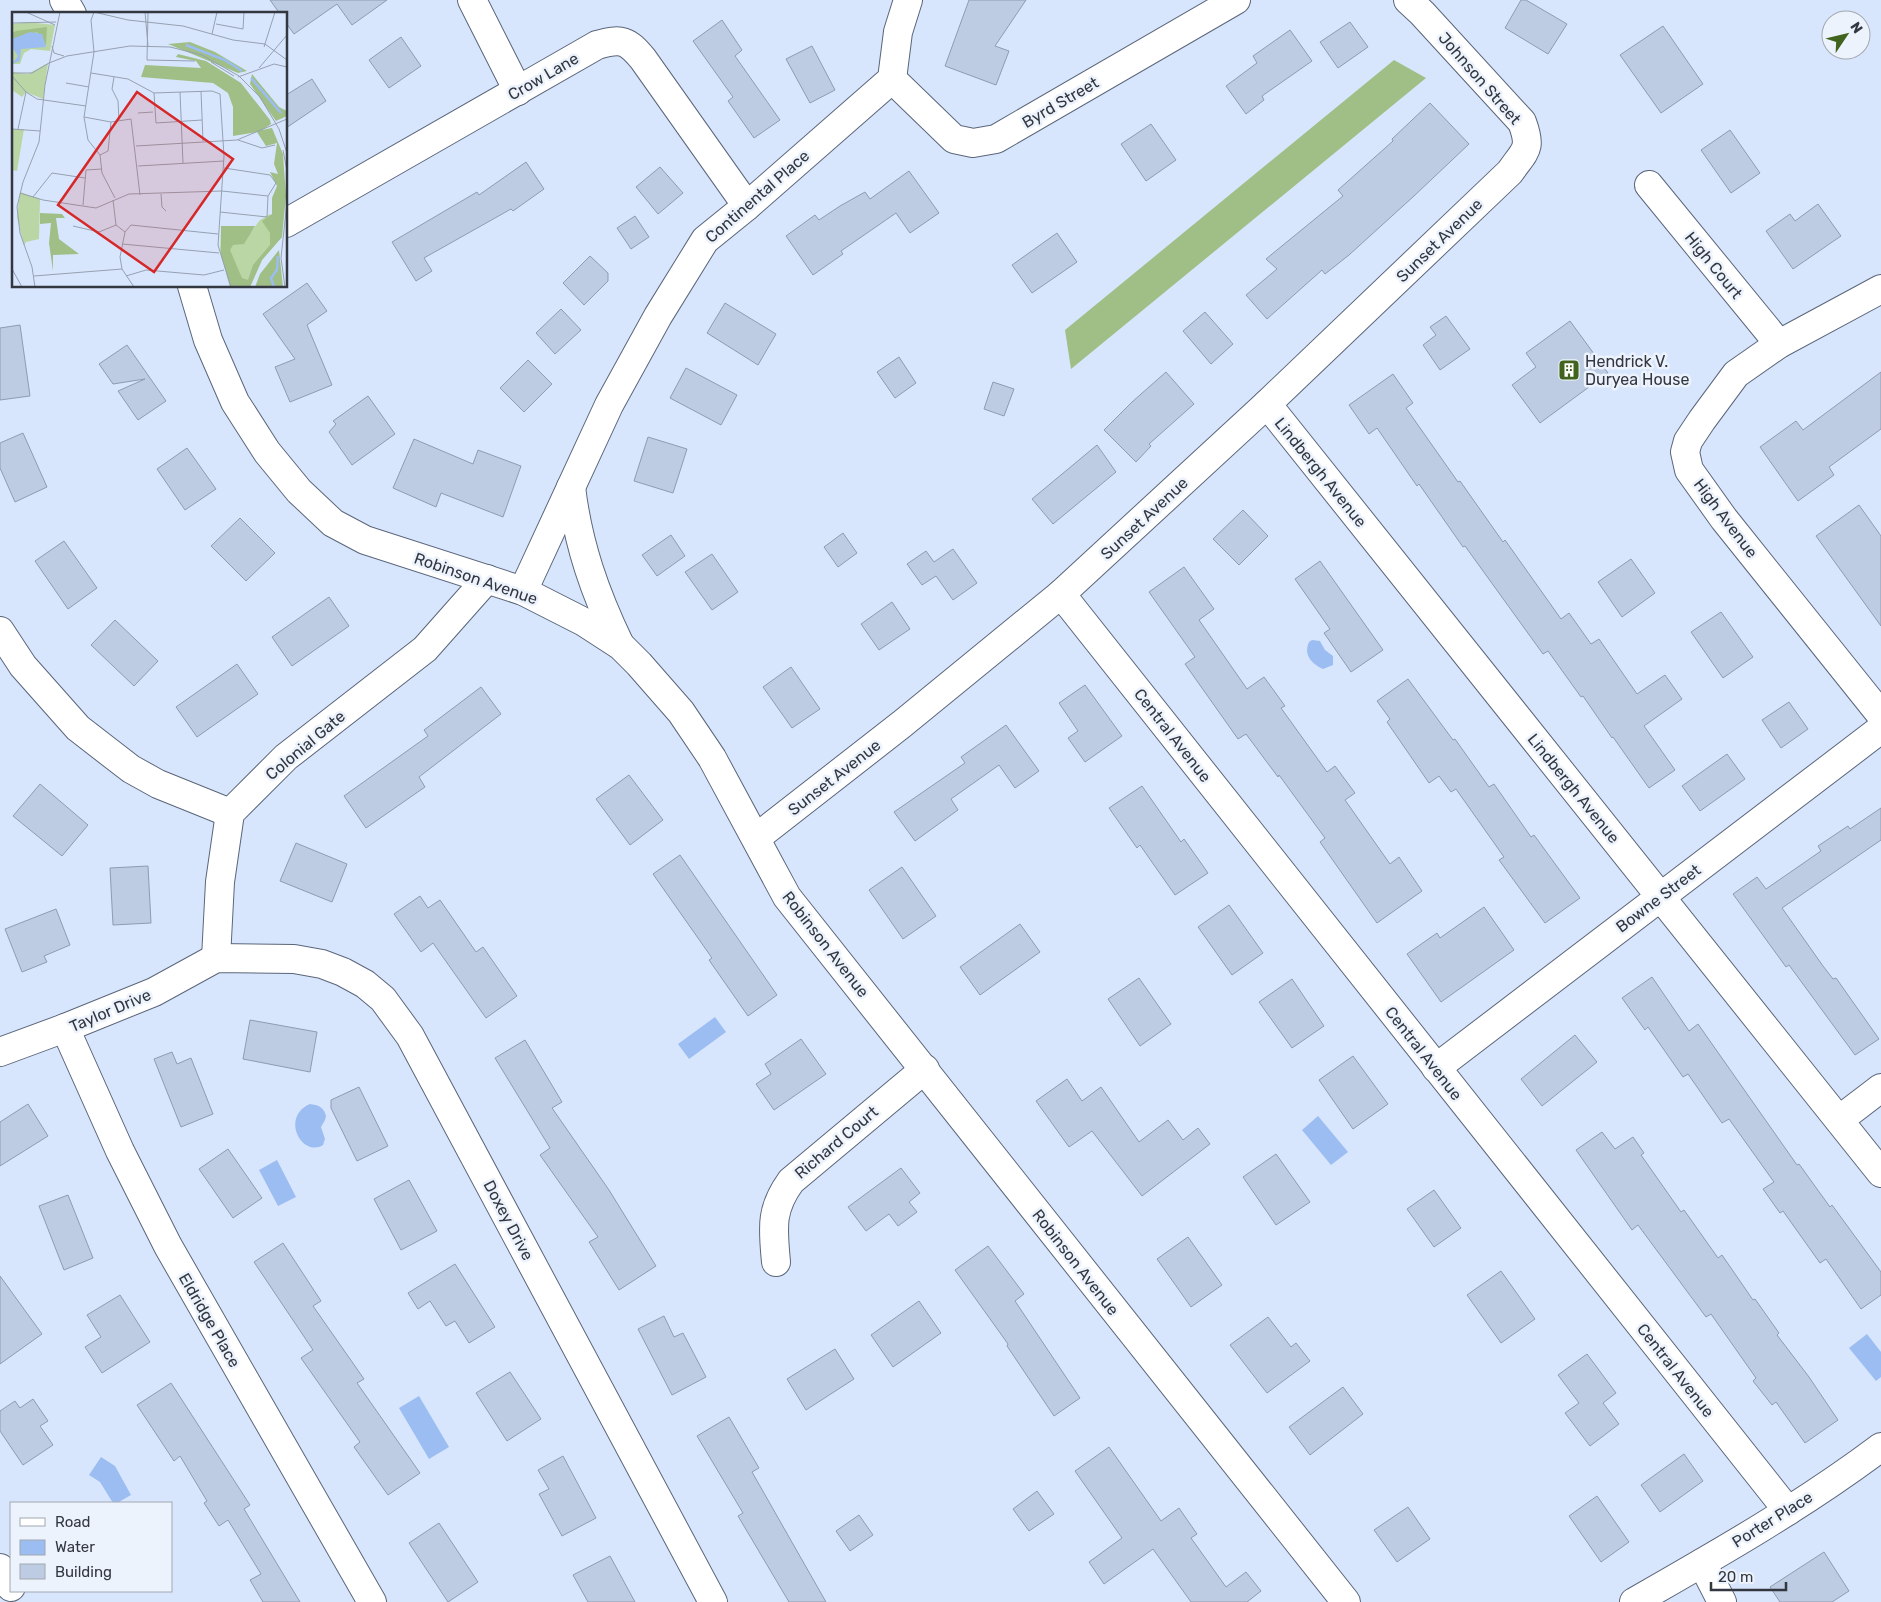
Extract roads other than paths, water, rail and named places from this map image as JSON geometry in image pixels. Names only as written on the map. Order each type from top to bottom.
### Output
[{"type":"street","points":[[64,0],[71,12]]},
{"type":"street","points":[[472,0],[518,91]]},
{"type":"street","points":[[892,79],[898,32],[908,0]]},
{"type":"street","name":"Byrd Street","points":[[892,79],[954,139],[973,143],[996,139],[1236,0]]},
{"type":"street","name":"Johnson Street","points":[[1422,4],[1522,122],[1528,138],[1527,148],[1510,172]]},
{"type":"street","name":"Crow Lane","points":[[288,222],[597,45],[615,40],[632,46],[644,59],[747,206]]},
{"type":"street","name":"Continental Place","points":[[523,591],[613,397],[658,316],[705,240],[747,206],[892,79]]},
{"type":"street","name":"Sunset Avenue","points":[[756,838],[902,724],[1061,594],[1267,404],[1510,172]]},
{"type":"street","name":"High Court","points":[[1650,185],[1779,344]]},
{"type":"street","name":"Robinson Avenue","points":[[193,288],[208,340],[235,402],[267,452],[299,491],[333,523],[365,540],[523,591],[584,622],[621,646],[639,664],[681,712],[712,758],[787,897],[925,1068],[1175,1389],[1346,1602]]},
{"type":"street","name":"High Avenue","points":[[1881,289],[1779,344],[1736,374],[1688,441],[1685,452],[1689,470],[1724,519],[1881,715]]},
{"type":"street","name":"Lindbergh Avenue","points":[[1267,404],[1881,1173]]},
{"type":"street","points":[[570,487],[584,558],[594,586],[621,646]]},
{"type":"street","name":"Colonial Gate","points":[[230,813],[286,757],[425,650],[487,579]]},
{"type":"street","name":"Central Avenue","points":[[1061,594],[1788,1511]]},
{"type":"street","points":[[0,631],[23,666],[78,728],[131,769],[158,784],[230,813],[220,882],[216,958]]},
{"type":"street","name":"Bowne Street","points":[[1436,1068],[1881,729]]},
{"type":"street","name":"Taylor Drive","points":[[0,1052],[154,992],[216,958]]},
{"type":"street","name":"Doxey Drive","points":[[216,958],[294,959],[322,964],[343,972],[365,984],[383,999],[410,1036],[713,1602]]},
{"type":"street","name":"Eldridge Place","points":[[65,1028],[120,1151],[168,1246],[372,1602]]},
{"type":"street","name":"Richard Court","points":[[776,1262],[773,1232],[780,1195],[791,1181],[925,1068]]},
{"type":"street","points":[[1839,1120],[1881,1088]]},
{"type":"street","name":"Porter Place","points":[[1634,1602],[1788,1511],[1849,1471],[1881,1447]]},
{"type":"street","points":[[1702,1563],[1722,1602]]},
{"type":"street","points":[[0,1568],[10,1585]]},
{"type":"water","points":[[1312,640],[1320,641],[1325,650],[1333,656],[1333,665],[1323,669],[1312,662],[1308,655],[1307,647]]},
{"type":"water","points":[[715,1017],[726,1032],[689,1059],[678,1044]]},
{"type":"water","points":[[310,1104],[324,1110],[326,1116],[321,1127],[325,1139],[323,1145],[315,1148],[308,1146],[302,1141],[297,1134],[295,1126],[296,1118],[301,1110]]},
{"type":"water","points":[[1318,1116],[1348,1152],[1331,1165],[1302,1130]]},
{"type":"water","points":[[277,1160],[296,1197],[278,1206],[259,1170]]},
{"type":"water","points":[[1867,1334],[1881,1352],[1881,1377],[1876,1381],[1849,1348]]},
{"type":"water","points":[[419,1396],[449,1447],[429,1459],[399,1408]]},
{"type":"water","points":[[101,1457],[115,1466],[131,1495],[119,1502],[112,1502],[100,1482],[89,1475]]},
{"type":"place","name":"Hendrick V. Duryea House","points":[[1569,370]]}]
